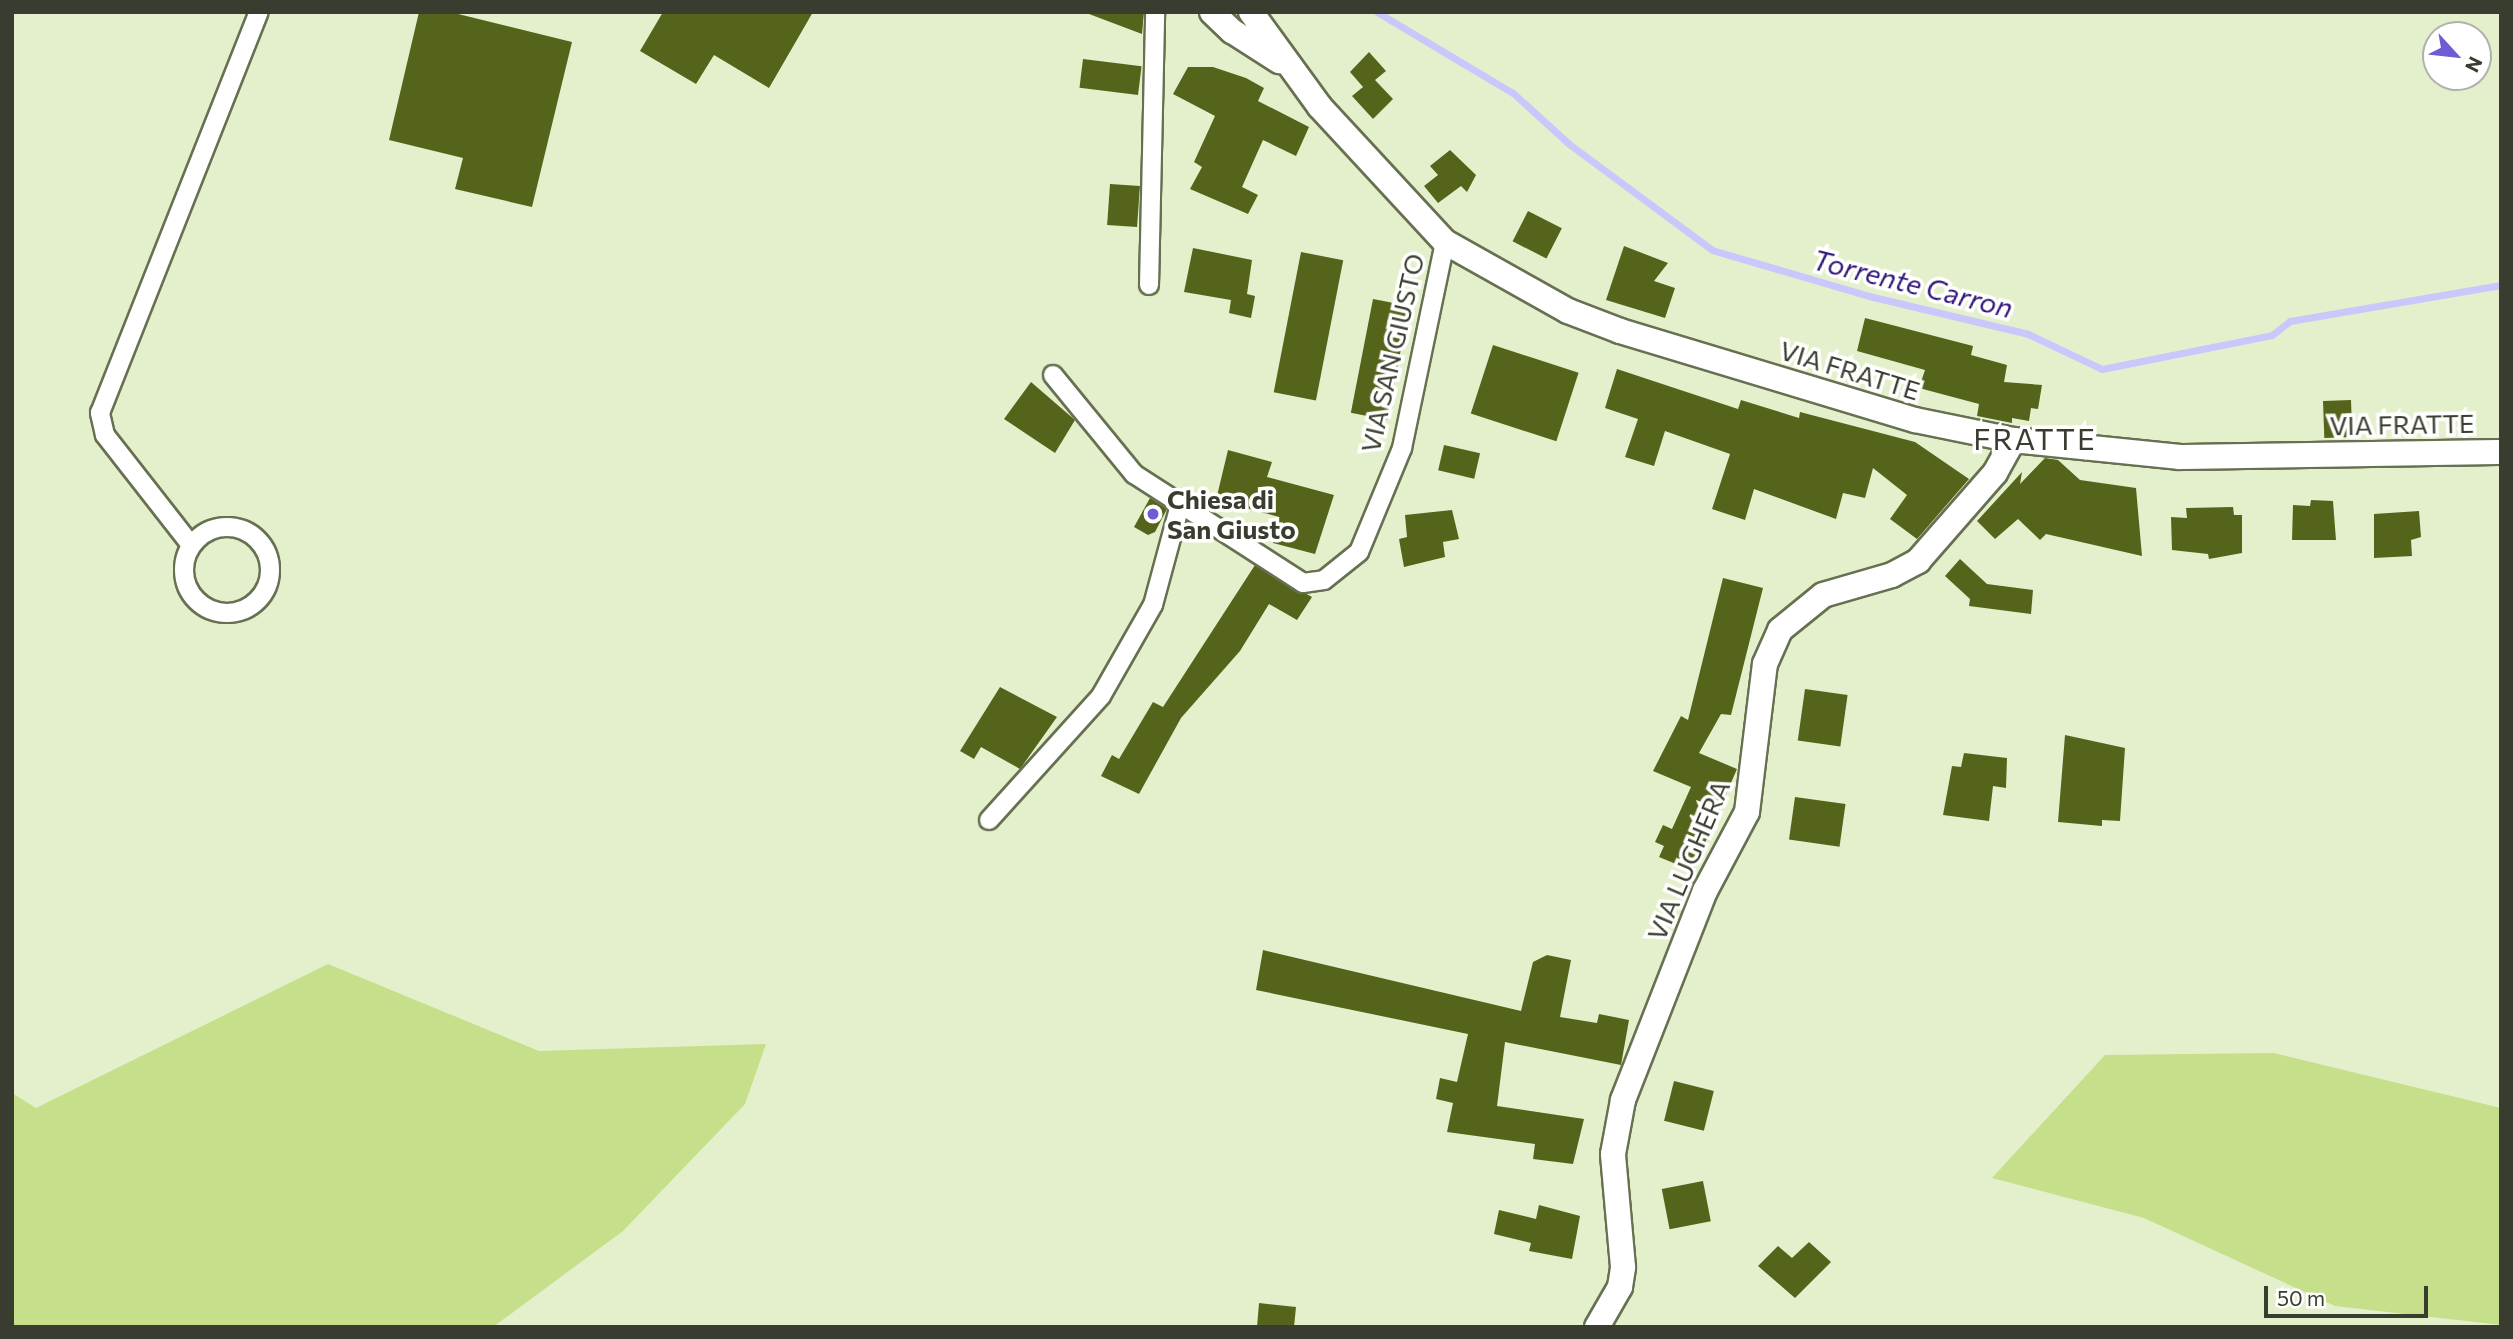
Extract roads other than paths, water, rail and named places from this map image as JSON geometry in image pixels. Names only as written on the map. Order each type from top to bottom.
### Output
[{"type":"main road","points":[[1212,12],[1232,32],[1287,66]]},
{"type":"main road","points":[[1251,12],[1287,66]]},
{"type":"main road","name":"VIA FRATTE","points":[[1287,66],[1445,242],[1509,281],[1620,331],[1915,420],[2013,440],[2180,457],[2501,452]]},
{"type":"main road","name":"VIA LUGHERA","points":[[1597,1327],[1620,1287],[1623,1267],[1612,1154],[1623,1100],[1705,891],[1747,812],[1765,664],[1780,630],[1823,595],[1892,575],[1919,561],[1994,473],[2013,440]]},
{"type":"street","points":[[191,545],[105,435],[100,413],[259,12]]},
{"type":"street","points":[[1149,285],[1155,12]]},
{"type":"street","name":"VIA SAN GIUSTO","points":[[1053,375],[1134,474],[1303,583],[1324,580],[1359,552],[1402,448],[1445,242]]},
{"type":"street","points":[[989,820],[1101,696],[1153,605],[1180,505]]},
{"type":"street","points":[[228,527],[254,536],[269,559],[266,587],[258,599],[233,612],[205,608],[187,586],[185,558],[191,545],[201,535],[228,527]]},
{"type":"waterway","name":"Torrente Carron","points":[[1377,12],[1513,93],[1569,144],[1712,250],[1869,296],[2028,334],[2102,369],[2272,335],[2290,321],[2501,285]]},
{"type":"place","name":"Chiesa di San Giusto","points":[[1153,514]]},
{"type":"district","name":"FRATTE","points":[[2035,438]]}]
